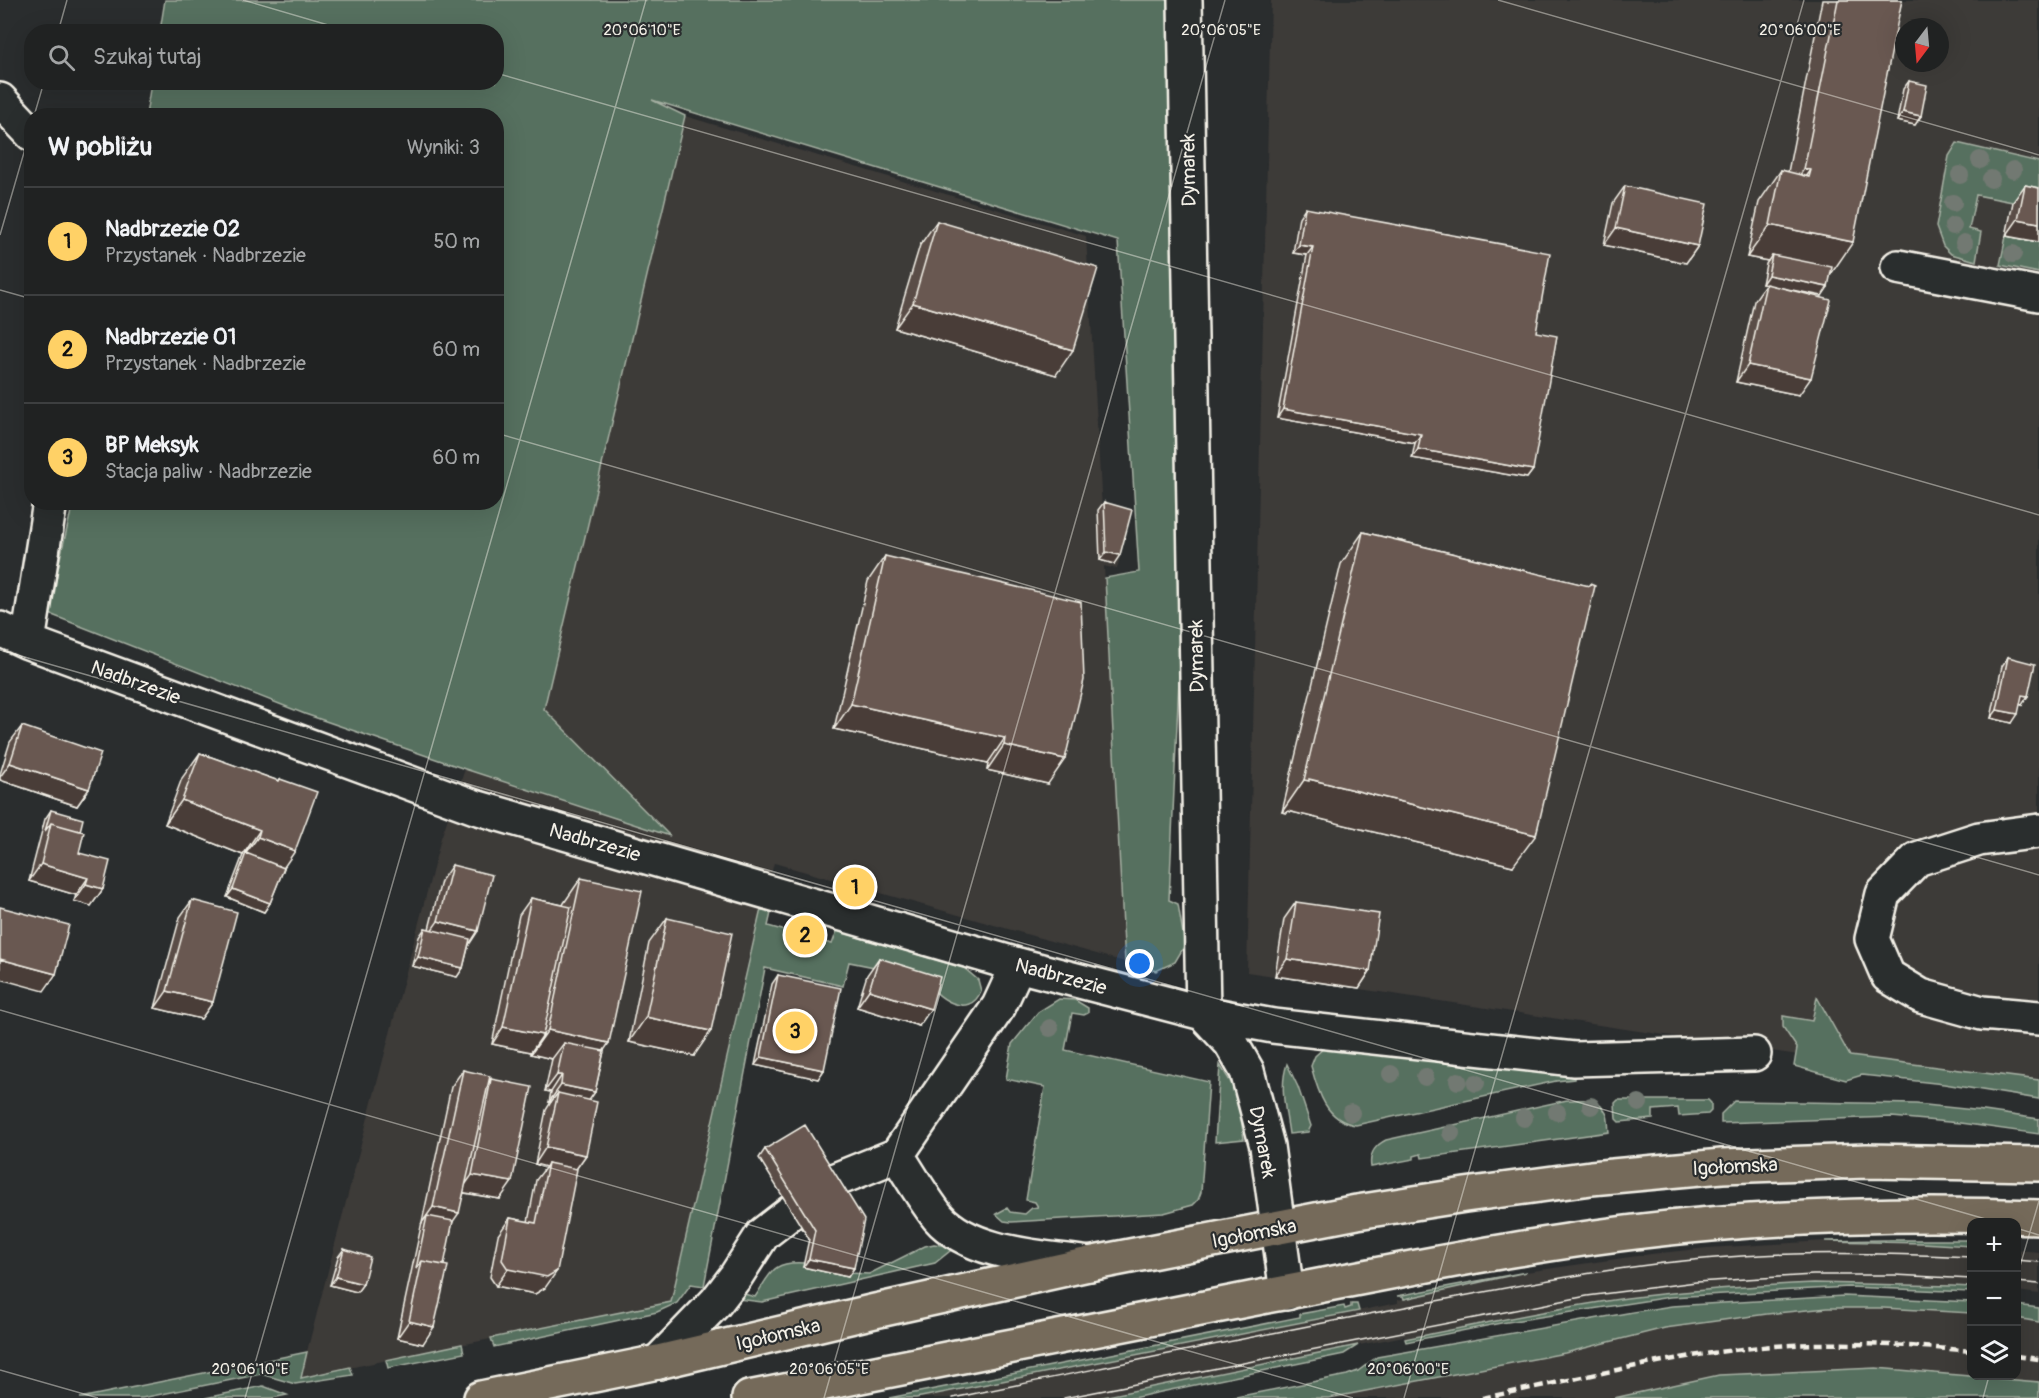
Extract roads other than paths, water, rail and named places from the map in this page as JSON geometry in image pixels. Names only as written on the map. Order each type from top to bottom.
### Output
[{"type":"main road","name":"Igołomska","points":[[481,1398],[658,1362],[1089,1264],[1357,1212],[1465,1195],[1652,1172],[1722,1166],[1867,1161],[2039,1164]]},
{"type":"main road","points":[[749,1398],[1287,1293],[1558,1243],[1709,1224],[1813,1217],[1910,1215],[2039,1217]]},
{"type":"street","name":"Dymarek","points":[[1185,0],[1203,1012],[1231,1043],[1247,1071],[1266,1138],[1287,1293]]},
{"type":"street","points":[[0,99],[24,125]]},
{"type":"street","points":[[1898,267],[2039,294]]},
{"type":"street","points":[[14,636],[48,510]]},
{"type":"street","name":"Nadbrzezie","points":[[14,636],[475,807],[1018,965],[1203,1012],[1273,1026],[1574,1059],[1754,1054]]},
{"type":"street","points":[[2039,831],[1979,839],[1917,859],[1883,894],[1872,939],[1888,976],[1922,996],[1982,1013],[2039,1018]]},
{"type":"street","points":[[658,1362],[716,1302],[763,1234],[830,1182],[897,1155],[999,1006],[1018,965]]},
{"type":"street","points":[[897,1155],[939,1217],[965,1237],[993,1248],[1089,1264]]},
{"type":"tram line","points":[[953,1398],[1367,1314],[1652,1264],[1728,1257],[1819,1253],[1967,1257]]},
{"type":"tram line","points":[[2021,1260],[2039,1262]]},
{"type":"tram line","points":[[1064,1398],[1587,1296],[1696,1282],[1813,1275],[1895,1275],[1967,1279]]},
{"type":"tram line","points":[[2021,1282],[2039,1284]]},
{"type":"railway","points":[[1482,1398],[1677,1358],[1772,1346],[1858,1344],[1967,1351]]},
{"type":"railway","points":[[2021,1357],[2039,1359]]},
{"type":"place","name":"Nadbrzezie 02","points":[[855,887]]},
{"type":"place","name":"Nadbrzezie 01","points":[[805,935]]},
{"type":"place","name":"BP Meksyk","points":[[795,1031]]}]
